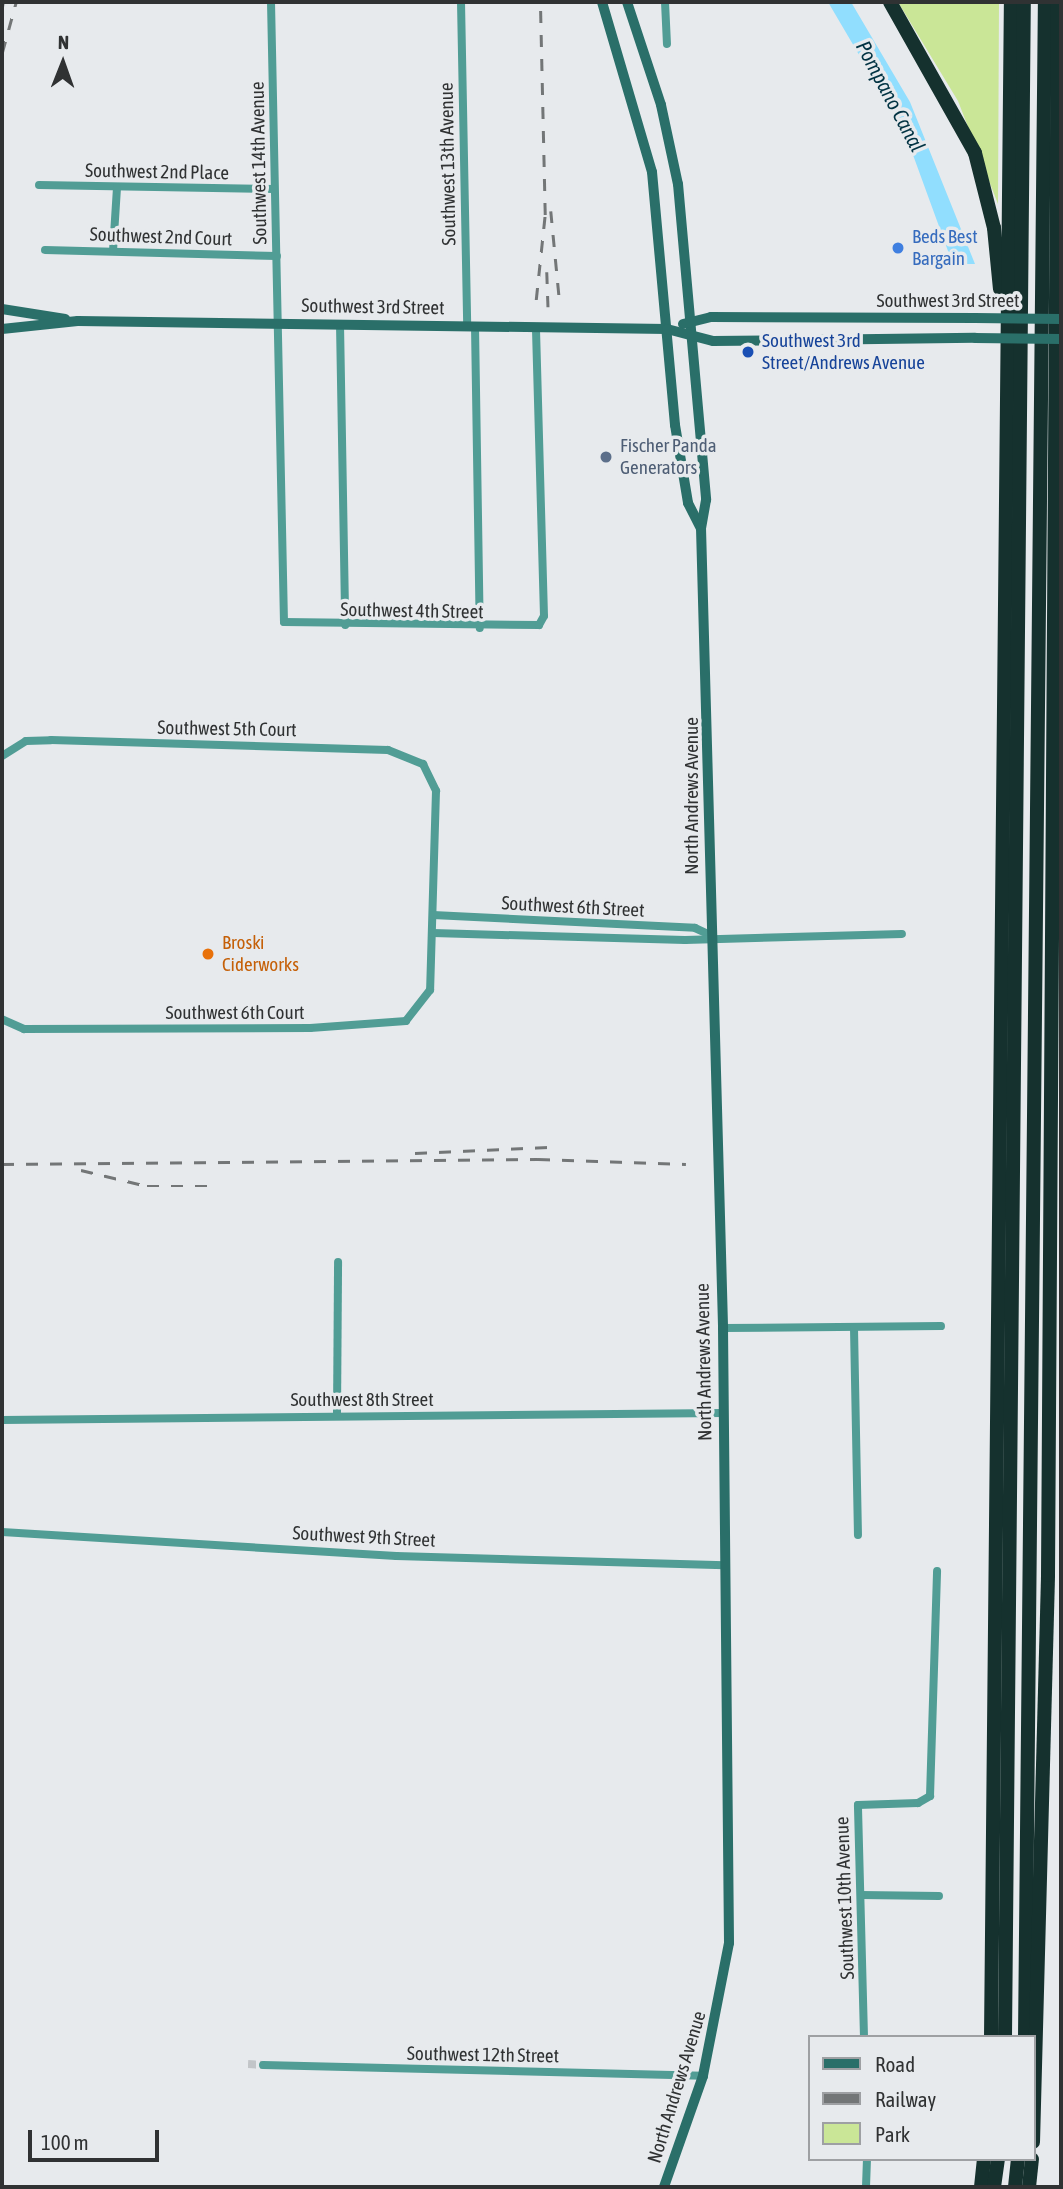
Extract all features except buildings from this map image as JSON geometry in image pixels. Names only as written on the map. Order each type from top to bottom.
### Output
[{"type":"highway","points":[[890,2],[950,100],[979,166],[996,240],[1007,378]]},
{"type":"highway","points":[[991,2035],[996,1086],[1011,2]]},
{"type":"highway","points":[[1005,2035],[1024,2]]},
{"type":"highway","points":[[1025,2035],[1045,2]]},
{"type":"highway","points":[[1035,2054],[1050,1396],[1058,2]]},
{"type":"highway","points":[[1055,369],[1061,337]]},
{"type":"highway","points":[[996,1086],[1016,949]]},
{"type":"highway","points":[[1032,1277],[1050,1396]]},
{"type":"highway","points":[[981,2187],[984,2161]]},
{"type":"highway","points":[[994,2187],[998,2161]]},
{"type":"highway","points":[[1015,2187],[1018,2161]]},
{"type":"highway","points":[[1029,2187],[1032,2161]]},
{"type":"main road","name":"North Andrews Avenue","points":[[602,2],[652,172],[682,469],[701,528]]},
{"type":"main road","name":"North Andrews Avenue","points":[[627,2],[673,157],[706,500],[701,528],[710,935],[723,1328],[729,1931],[703,2076],[664,2187]]},
{"type":"main road","points":[[2,309],[78,321]]},
{"type":"main road","name":"Southwest 3rd Street","points":[[667,329],[711,317],[1061,319]]},
{"type":"main road","name":"Southwest 3rd Street","points":[[78,321],[667,329],[713,341],[1061,337]]},
{"type":"main road","points":[[2,329],[78,321]]},
{"type":"street","name":"Southwest 14th Avenue","points":[[271,2],[274,190],[280,324]]},
{"type":"street","name":"Southwest 13th Avenue","points":[[461,2],[480,628]]},
{"type":"street","points":[[665,2],[667,44]]},
{"type":"street","name":"Southwest 2nd Place","points":[[39,186],[274,190]]},
{"type":"street","points":[[113,251],[117,187]]},
{"type":"street","name":"Southwest 2nd Court","points":[[45,250],[277,256]]},
{"type":"street","name":"Southwest 4th Street","points":[[280,324],[281,615],[284,622],[530,629],[544,616],[536,328]]},
{"type":"street","points":[[340,324],[345,625]]},
{"type":"street","name":"Southwest 5th Court","points":[[2,756],[38,741],[388,750],[423,764],[436,791],[433,915]]},
{"type":"street","points":[[433,915],[433,933]]},
{"type":"street","name":"Southwest 6th Street","points":[[433,915],[695,928],[710,935]]},
{"type":"street","name":"Southwest 6th Street","points":[[433,933],[685,940],[710,935],[902,934]]},
{"type":"street","name":"Southwest 6th Court","points":[[2,1018],[24,1029],[395,1025],[416,1014],[430,990],[433,933]]},
{"type":"street","points":[[337,1415],[338,1262]]},
{"type":"street","points":[[723,1328],[941,1326]]},
{"type":"street","points":[[854,1328],[858,1535]]},
{"type":"street","name":"Southwest 8th Street","points":[[2,1420],[723,1413]]},
{"type":"street","name":"Southwest 9th Street","points":[[2,1532],[396,1556],[725,1565]]},
{"type":"street","name":"Southwest 10th Avenue","points":[[864,2035],[858,1805],[918,1802],[932,1789],[937,1571]]},
{"type":"street","points":[[861,1895],[939,1896]]},
{"type":"street","name":"Southwest 12th Street","points":[[263,2065],[703,2076]]},
{"type":"street","points":[[866,2187],[867,2161]]},
{"type":"green space","points":[[898,2],[999,2],[998,204],[958,101]]},
{"type":"water","name":"Pompano Canal","points":[[828,2],[851,2],[910,102],[975,264],[960,264],[948,251],[905,133]]},
{"type":"tunnel","points":[[248,2064],[263,2065]]},
{"type":"railway","points":[[2,9],[3,2]]},
{"type":"railway","points":[[2,53],[16,2]]},
{"type":"railway","points":[[536,300],[545,215],[540,2]]},
{"type":"railway","points":[[551,211],[560,305]]},
{"type":"railway","points":[[547,272],[548,307]]},
{"type":"railway","points":[[415,1153],[549,1147]]},
{"type":"railway","points":[[2,1164],[538,1159],[686,1164]]},
{"type":"railway","points":[[81,1170],[147,1186],[209,1186]]},
{"type":"place","name":"Beds Best Bargain","points":[[898,248]]},
{"type":"place","name":"Southwest 3rd Street/Andrews Avenue","points":[[748,352]]},
{"type":"place","name":"Fischer Panda Generators","points":[[606,457]]},
{"type":"place","name":"Broski Ciderworks","points":[[208,954]]}]
